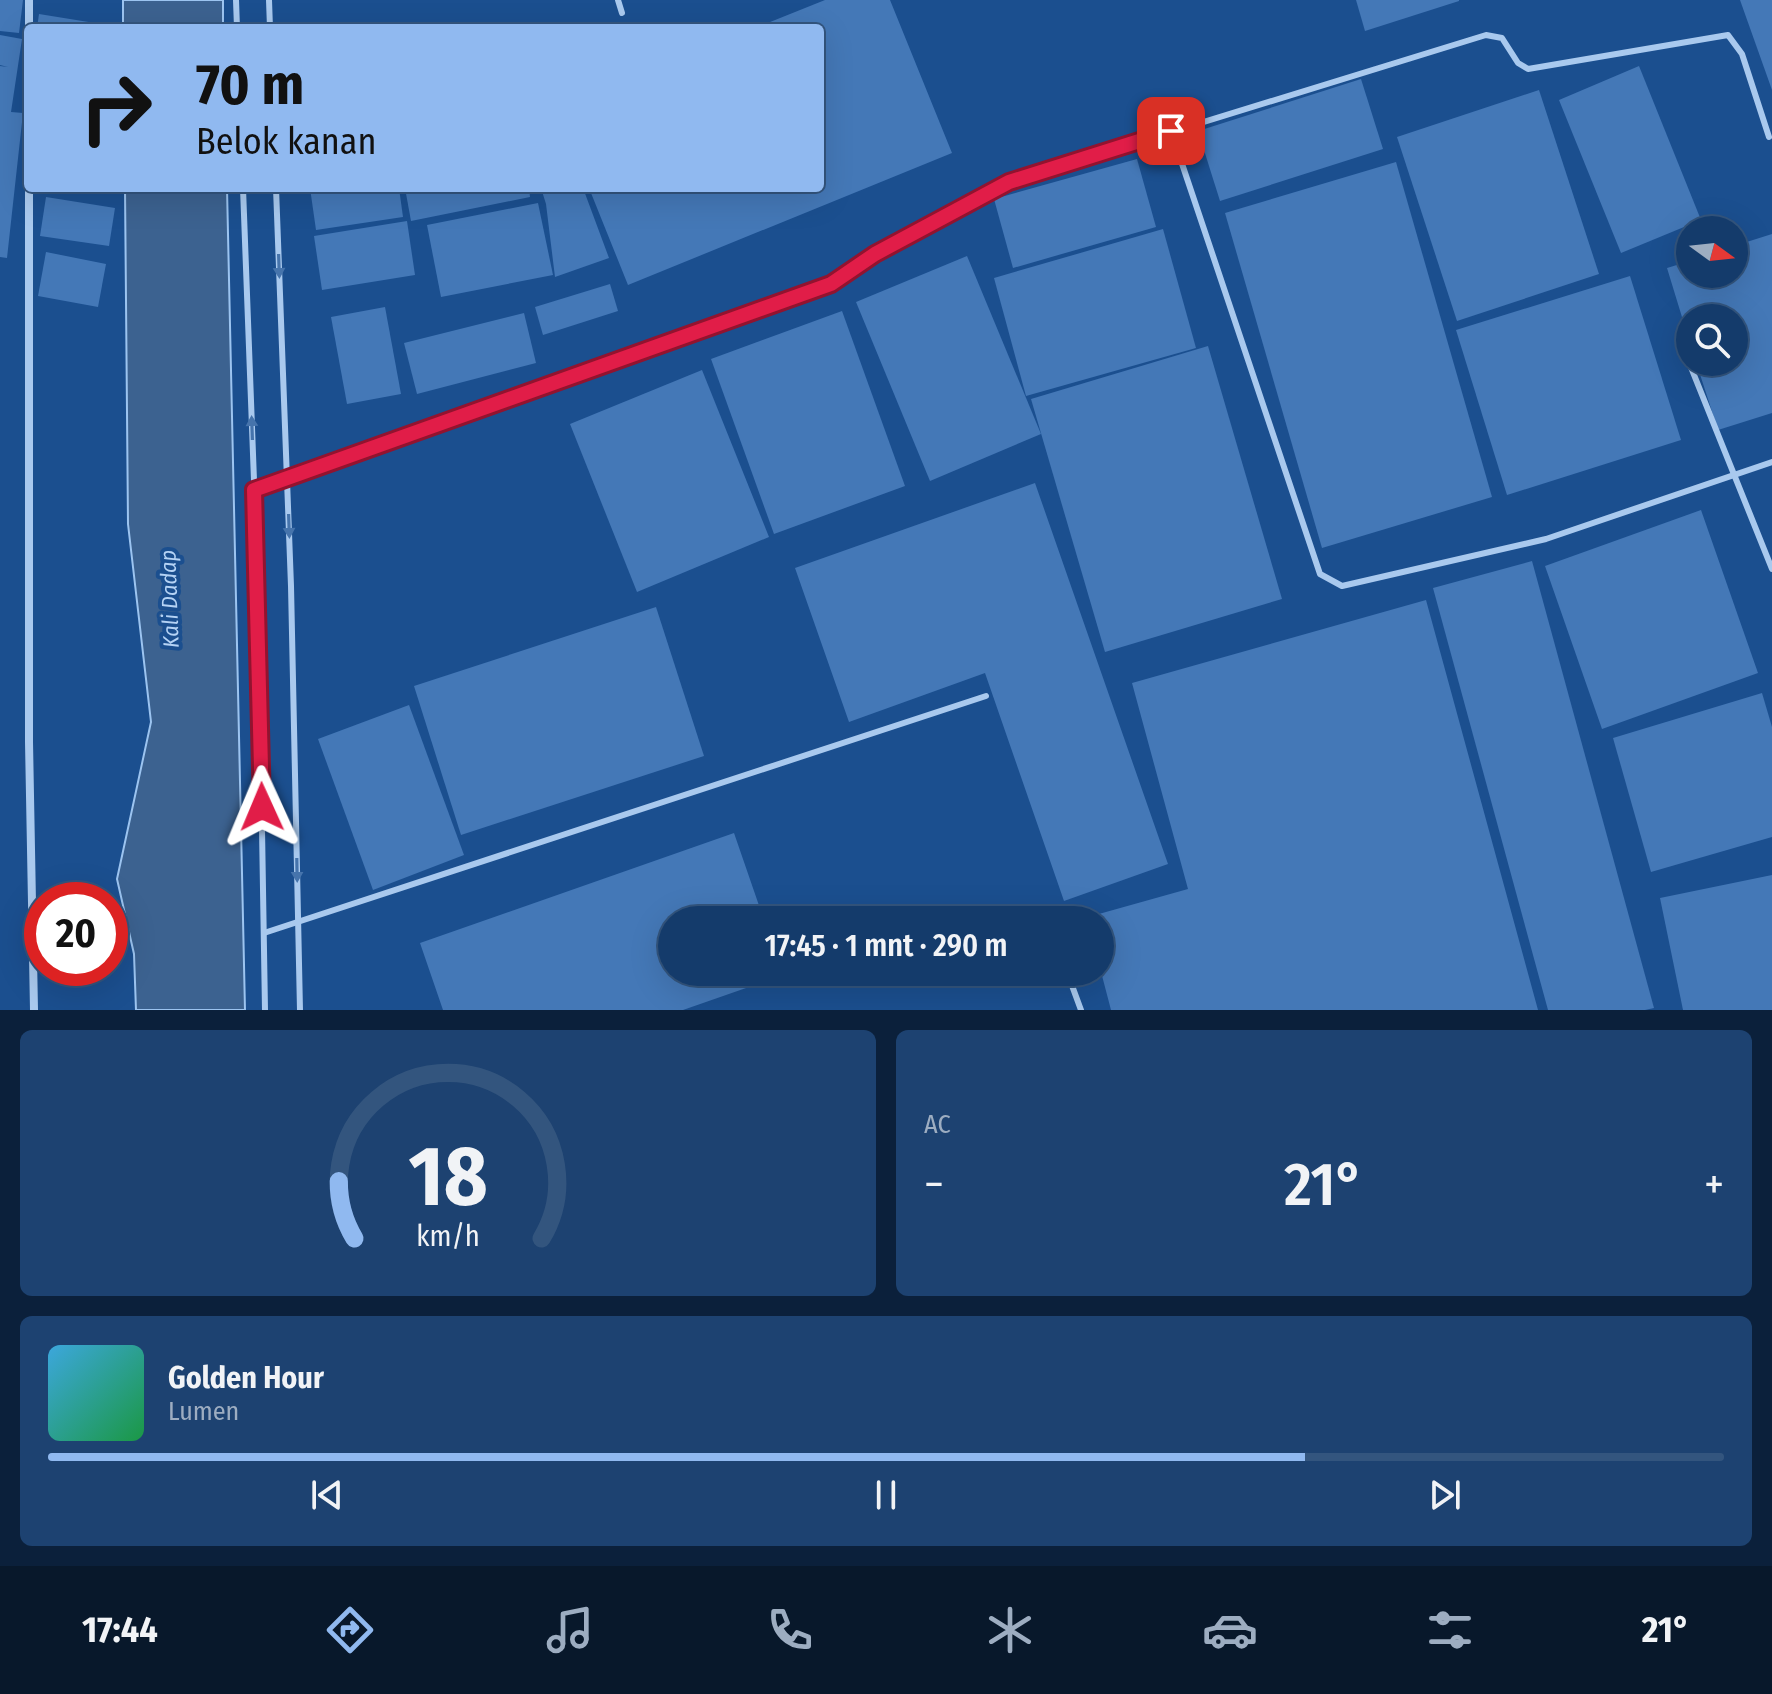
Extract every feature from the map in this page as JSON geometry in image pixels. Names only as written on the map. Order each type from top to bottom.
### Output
[{"type":"street","points":[[29,0],[29,24]]},
{"type":"street","points":[[29,192],[29,742],[34,1010]]},
{"type":"lane","points":[[236,0],[237,24]]},
{"type":"lane","points":[[269,0],[270,24]]},
{"type":"lane","points":[[618,0],[622,13]]},
{"type":"lane","points":[[254,490],[831,284],[875,254],[1009,182],[1486,35],[1502,38],[1518,63],[1528,69],[1728,35],[1742,54],[1769,137]]},
{"type":"lane","points":[[1171,131],[1320,574],[1342,586],[1546,539],[1772,462]]},
{"type":"lane","points":[[243,192],[254,490],[265,1010]]},
{"type":"lane","points":[[276,192],[287,477],[300,1010]]},
{"type":"lane","points":[[1695,376],[1772,569]]},
{"type":"lane","points":[[264,933],[986,696]]},
{"type":"lane","points":[[1072,986],[1081,1010]]},
{"type":"water","points":[[123,0],[223,0],[223,24],[123,24]]},
{"type":"water","name":"Kali Dadap","points":[[125,192],[227,192],[245,1010],[136,1010],[134,954],[128,928],[128,882],[118,882],[117,879],[151,722],[128,524]]},
{"type":"building","points":[[0,0],[23,0],[19,33],[0,31]]},
{"type":"building","points":[[825,0],[890,0],[952,153],[628,285],[591,192],[824,192],[824,24],[765,24]]},
{"type":"building","points":[[1356,0],[1459,0],[1459,1],[1365,31]]},
{"type":"building","points":[[1740,0],[1772,0],[1772,90]]},
{"type":"building","points":[[39,14],[101,24],[38,24]]},
{"type":"building","points":[[0,35],[22,39],[11,112],[23,113],[7,258],[0,257],[0,66],[8,67],[0,65]]},
{"type":"building","points":[[1639,66],[1699,216],[1676,216],[1676,230],[1621,253],[1559,100]]},
{"type":"building","points":[[1361,79],[1383,149],[1220,201],[1198,131]]},
{"type":"building","points":[[1539,90],[1599,274],[1457,321],[1397,137]]},
{"type":"building","points":[[1137,159],[1156,227],[1013,268],[994,199]]},
{"type":"building","points":[[1396,162],[1492,497],[1322,548],[1225,213]]},
{"type":"building","points":[[311,192],[400,192],[403,217],[316,230]]},
{"type":"building","points":[[406,192],[529,192],[530,197],[411,221]]},
{"type":"building","points":[[542,192],[584,192],[609,258],[555,277]]},
{"type":"building","points":[[46,197],[115,208],[109,246],[40,236]]},
{"type":"building","points":[[538,203],[553,275],[441,297],[427,225]]},
{"type":"building","points":[[407,221],[415,275],[322,290],[314,236]]},
{"type":"building","points":[[1163,229],[1196,348],[1026,396],[994,278]]},
{"type":"building","points":[[1772,234],[1772,413],[1718,430],[1701,376],[1748,376],[1748,304],[1678,304],[1667,268],[1676,265],[1676,288],[1748,288],[1748,242]]},
{"type":"building","points":[[46,252],[106,264],[98,307],[38,296]]},
{"type":"building","points":[[967,256],[1041,434],[930,481],[856,302]]},
{"type":"building","points":[[1630,276],[1681,440],[1507,495],[1456,330]]},
{"type":"building","points":[[610,284],[618,311],[543,335],[535,307]]},
{"type":"building","points":[[385,307],[401,394],[347,404],[331,317]]},
{"type":"building","points":[[842,311],[905,486],[774,534],[711,359]]},
{"type":"building","points":[[524,313],[536,363],[417,394],[404,343]]},
{"type":"building","points":[[1208,346],[1282,599],[1105,652],[1031,399]]},
{"type":"building","points":[[702,370],[769,537],[637,592],[570,424]]},
{"type":"building","points":[[1035,483],[1168,864],[1064,901],[985,673],[849,722],[795,568]]},
{"type":"building","points":[[1701,510],[1758,673],[1602,729],[1545,566]]},
{"type":"building","points":[[1532,561],[1654,1008],[1548,1010],[1433,588]]},
{"type":"building","points":[[1426,600],[1538,1010],[1111,1010],[1105,986],[1114,986],[1114,910],[1188,889],[1132,683]]},
{"type":"building","points":[[656,607],[704,756],[461,835],[414,686]]},
{"type":"building","points":[[1762,693],[1772,727],[1772,837],[1651,872],[1613,738]]},
{"type":"building","points":[[409,705],[464,855],[373,890],[318,739]]},
{"type":"building","points":[[734,833],[759,906],[658,906],[658,986],[752,986],[683,1010],[443,1010],[420,943]]},
{"type":"building","points":[[1772,875],[1772,1010],[1683,1010],[1660,898]]},
{"type":"route","points":[[262,807],[254,490],[831,284],[875,254],[1009,182],[1171,131]]}]
